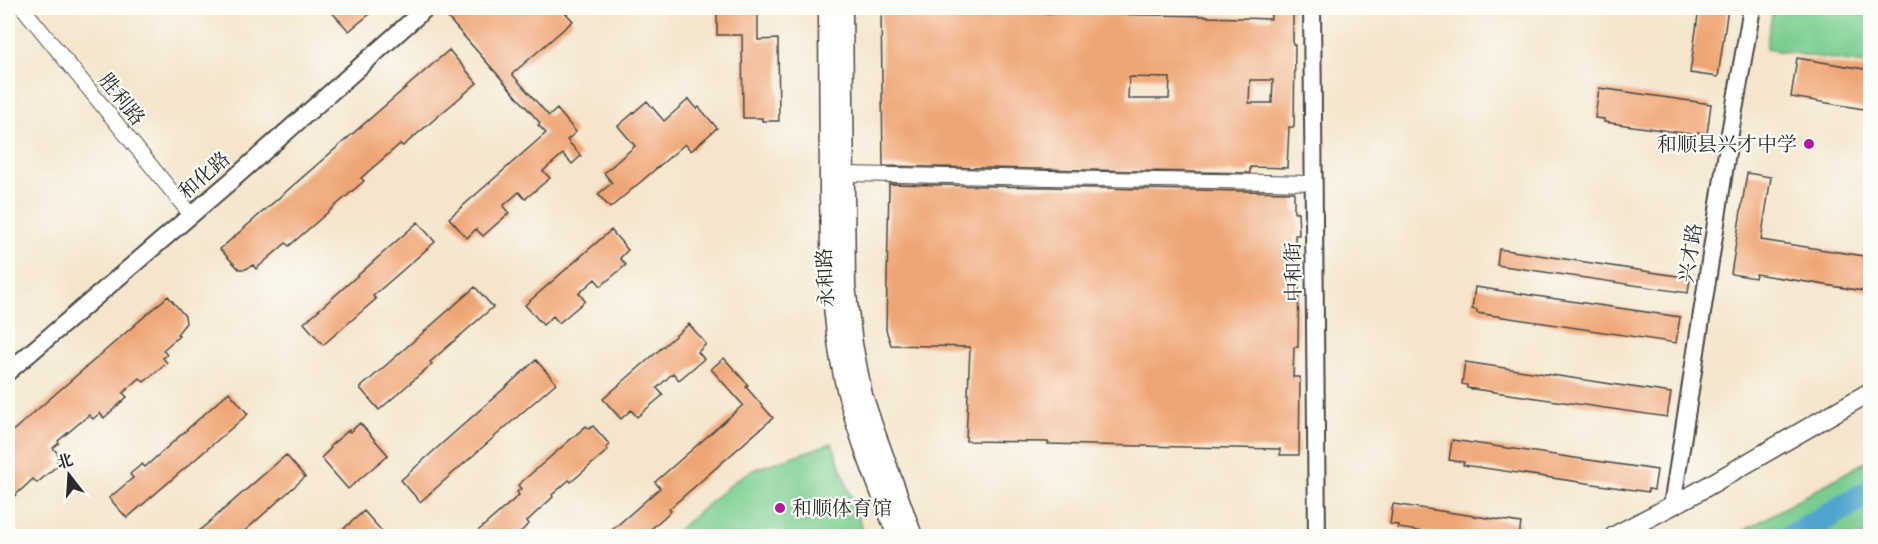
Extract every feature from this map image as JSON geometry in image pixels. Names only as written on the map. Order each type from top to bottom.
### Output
[{"type":"main road","name":"永和路","points":[[828,8],[830,257],[837,346],[859,433],[897,537]]},
{"type":"main road","name":"永和路","points":[[843,8],[846,285],[858,373],[874,428],[913,537]]},
{"type":"main road","points":[[1614,537],[1870,392]]},
{"type":"street","name":"胜利路","points":[[23,8],[191,215]]},
{"type":"street","name":"和化路","points":[[8,372],[426,8]]},
{"type":"street","name":"中和街","points":[[1312,8],[1317,536]]},
{"type":"street","name":"兴才路","points":[[1672,506],[1728,145],[1752,8]]},
{"type":"street","points":[[844,174],[1314,183]]},
{"type":"green space","points":[[1773,8],[1870,8],[1870,65],[1766,49]]},
{"type":"green space","name":"和顺体育馆","points":[[832,443],[865,536],[671,536],[737,479],[753,470]]},
{"type":"green space","points":[[1870,459],[1870,536],[1735,536]]},
{"type":"building","points":[[328,8],[377,8],[349,31]]},
{"type":"building","points":[[460,8],[561,8],[573,21],[512,74],[549,116],[557,109],[576,132],[567,140],[581,156],[572,164],[563,154],[543,171],[550,178],[525,199],[519,192],[503,206],[509,213],[483,236],[476,229],[467,238],[449,218],[546,133],[538,125],[540,123],[448,18]]},
{"type":"building","points":[[717,8],[758,8],[758,40],[778,39],[779,121],[743,118],[742,35],[717,35]]},
{"type":"building","points":[[881,8],[1271,19],[1271,8],[1293,8],[1294,127],[1289,127],[1287,168],[1250,167],[1250,173],[883,166]],"holes":[[[1129,77],[1170,78],[1169,99],[1128,99]],[[1250,80],[1273,80],[1272,103],[1249,103]]]},
{"type":"building","points":[[1699,8],[1728,8],[1718,77],[1690,73]]},
{"type":"building","points":[[449,50],[477,83],[403,146],[400,144],[361,178],[364,181],[289,246],[286,243],[256,269],[253,265],[246,269],[239,269],[220,249]]},
{"type":"building","points":[[1797,58],[1870,70],[1870,110],[1791,97]]},
{"type":"building","points":[[1599,88],[1711,104],[1707,134],[1698,132],[1697,135],[1604,122],[1604,119],[1595,118]]},
{"type":"building","points":[[689,99],[717,128],[691,151],[685,144],[610,208],[598,194],[612,183],[604,173],[635,146],[618,126],[647,101],[664,121]]},
{"type":"building","points":[[1747,173],[1771,177],[1761,240],[1870,257],[1870,292],[1756,274],[1755,278],[1731,274]]},
{"type":"building","points":[[889,184],[1294,192],[1294,212],[1298,212],[1299,235],[1295,235],[1296,271],[1299,271],[1298,347],[1294,347],[1293,377],[1300,377],[1299,455],[1280,455],[1280,449],[966,441],[970,347],[891,345],[886,330]]},
{"type":"building","points":[[418,222],[435,242],[373,296],[376,299],[323,345],[304,323]]},
{"type":"building","points":[[611,230],[628,250],[620,258],[626,265],[601,286],[595,279],[579,293],[585,301],[559,323],[553,316],[543,325],[525,305]]},
{"type":"building","points":[[1499,249],[1690,278],[1688,293],[1497,265]]},
{"type":"building","points":[[475,287],[493,307],[379,410],[360,388]]},
{"type":"building","points":[[1475,287],[1680,317],[1676,343],[1477,313],[1477,310],[1472,309]]},
{"type":"building","points":[[168,296],[185,316],[186,323],[177,334],[179,336],[163,350],[167,355],[163,358],[167,363],[144,382],[140,378],[123,393],[127,397],[104,418],[100,413],[93,419],[89,415],[58,441],[59,443],[53,448],[60,456],[56,459],[59,464],[37,483],[33,479],[8,502],[8,435]]},
{"type":"building","points":[[689,324],[706,344],[698,352],[704,359],[679,380],[673,373],[657,388],[663,395],[637,417],[631,410],[621,419],[603,399]]},
{"type":"building","points":[[724,358],[773,418],[669,509],[671,511],[642,537],[604,537],[660,488],[655,482],[743,405],[711,369]]},
{"type":"building","points":[[536,360],[556,383],[420,502],[401,480]]},
{"type":"building","points":[[1465,362],[1671,393],[1667,417],[1467,388],[1467,385],[1462,384]]},
{"type":"building","points":[[229,392],[248,414],[127,518],[109,498],[133,478],[130,474],[142,464],[145,467]]},
{"type":"building","points":[[360,423],[388,455],[348,489],[321,458],[331,448],[330,446]]},
{"type":"building","points":[[586,426],[589,429],[593,426],[610,445],[606,448],[608,450],[552,495],[553,497],[527,521],[529,524],[515,537],[471,537],[519,495],[517,492],[521,489],[518,485]]},
{"type":"building","points":[[1452,440],[1657,470],[1654,490],[1648,489],[1648,492],[1463,465],[1464,462],[1449,460]]},
{"type":"building","points":[[286,455],[305,477],[238,537],[192,537]]},
{"type":"building","points":[[1393,504],[1521,523],[1519,537],[1459,537],[1398,528],[1399,525],[1390,524]]},
{"type":"building","points":[[364,511],[387,537],[334,537]]},
{"type":"waterway","points":[[1793,536],[1870,492]]},
{"type":"place","name":"和顺县兴才中学","points":[[1809,144]]},
{"type":"place","name":"和顺体育馆","points":[[780,508]]}]
